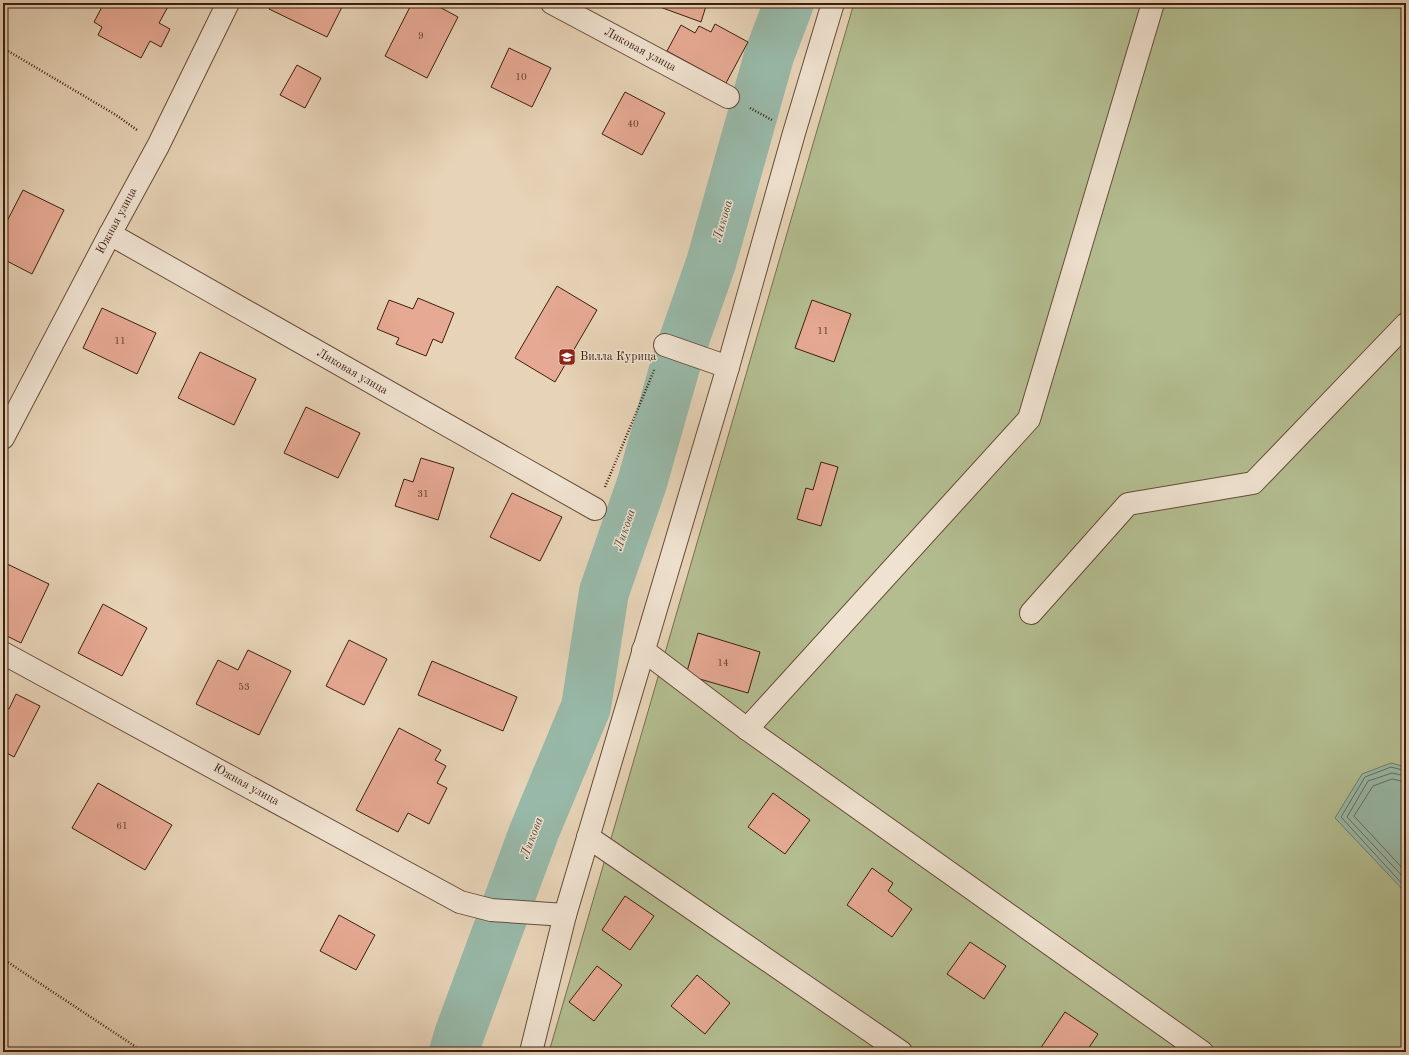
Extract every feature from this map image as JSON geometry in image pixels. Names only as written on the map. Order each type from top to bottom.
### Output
[{"type":"street","name":"Южная улица","points":[[3,438],[158,146],[228,3]]},
{"type":"street","name":"Ликовая улица","points":[[552,3],[737,102]]},
{"type":"street","points":[[531,1052],[565,915],[728,367],[792,140],[833,3]]},
{"type":"street","points":[[747,729],[1029,419],[1152,3]]},
{"type":"street","name":"Ликовая улица","points":[[110,234],[595,509]]},
{"type":"street","points":[[1031,613],[1128,504],[1253,483],[1406,324]]},
{"type":"street","points":[[665,345],[728,367]]},
{"type":"street","points":[[643,650],[747,729],[1202,1052]]},
{"type":"street","name":"Южная улица","points":[[3,653],[460,902],[491,910],[565,915]]},
{"type":"street","points":[[588,837],[901,1052]]},
{"type":"path","points":[[3,48],[116,115]]},
{"type":"path","points":[[737,102],[760,114]]},
{"type":"path","points":[[595,509],[665,345]]},
{"type":"path","points":[[3,959],[136,1047]]},
{"type":"shaded area","points":[[854,3],[1406,3],[1406,1052],[549,1052]]},
{"type":"water","points":[[1391,763],[1406,767],[1406,893],[1335,818],[1362,774]]},
{"type":"building","points":[[104,3],[170,3],[159,23],[170,29],[161,47],[150,41],[141,58],[98,35],[102,27],[94,22]]},
{"type":"building","points":[[272,3],[344,3],[327,37],[269,9]]},
{"type":"building","points":[[412,3],[432,3],[458,17],[427,78],[385,56]]},
{"type":"building","points":[[590,3],[601,3],[599,7]]},
{"type":"building","points":[[649,3],[707,3],[701,22]]},
{"type":"building","points":[[715,24],[748,42],[726,83],[667,51],[681,25],[695,33],[699,26],[711,32]]},
{"type":"building","points":[[509,48],[551,68],[532,107],[491,87]]},
{"type":"building","points":[[297,65],[321,78],[305,108],[280,95]]},
{"type":"building","points":[[625,92],[665,113],[642,155],[602,134]]},
{"type":"building","points":[[23,190],[64,210],[32,274],[3,259],[3,229]]},
{"type":"building","points":[[557,286],[597,310],[555,382],[515,358]]},
{"type":"building","points":[[418,298],[454,313],[442,343],[433,339],[426,356],[396,344],[399,338],[377,329],[389,300],[413,309]]},
{"type":"building","points":[[812,300],[851,314],[834,362],[795,348]]},
{"type":"building","points":[[3,308],[7,311],[3,318]]},
{"type":"building","points":[[102,308],[156,333],[137,374],[83,348]]},
{"type":"building","points":[[200,352],[256,379],[234,425],[178,398]]},
{"type":"building","points":[[306,407],[360,433],[338,478],[284,453]]},
{"type":"building","points":[[421,458],[454,468],[438,520],[395,506],[404,479],[413,482]]},
{"type":"building","points":[[821,462],[838,467],[821,526],[797,519],[806,488],[813,490]]},
{"type":"building","points":[[512,493],[562,517],[540,561],[490,537]]},
{"type":"building","points":[[3,562],[49,584],[21,643],[3,634]]},
{"type":"building","points":[[103,604],[147,628],[122,676],[78,653]]},
{"type":"building","points":[[698,633],[760,652],[748,693],[686,675]]},
{"type":"building","points":[[349,640],[387,659],[364,705],[326,686]]},
{"type":"building","points":[[248,650],[291,671],[259,735],[196,704],[218,660],[238,670]]},
{"type":"building","points":[[432,661],[517,697],[503,731],[418,695]]},
{"type":"building","points":[[16,694],[40,706],[14,757],[3,751],[3,706],[9,709]]},
{"type":"building","points":[[399,728],[441,750],[435,760],[446,766],[437,783],[447,788],[429,824],[408,813],[398,832],[356,810]]},
{"type":"building","points":[[98,783],[172,825],[145,870],[72,828]]},
{"type":"building","points":[[773,793],[810,820],[785,854],[748,827]]},
{"type":"building","points":[[872,868],[893,883],[888,891],[912,909],[892,937],[847,905]]},
{"type":"building","points":[[625,896],[654,916],[630,950],[602,930]]},
{"type":"building","points":[[339,915],[375,935],[356,970],[320,951]]},
{"type":"building","points":[[970,942],[1006,966],[984,999],[947,974]]},
{"type":"building","points":[[597,966],[622,985],[594,1021],[569,1002]]},
{"type":"building","points":[[697,975],[730,1003],[705,1034],[671,1006]]},
{"type":"building","points":[[1065,1012],[1098,1034],[1086,1052],[1038,1052]]},
{"type":"waterway","name":"Ликова","points":[[454,1052],[534,832],[586,707],[604,592],[642,483],[676,363],[711,263],[769,56],[789,3]]},
{"type":"place","name":"Вилла Курица","points":[[567,357]]}]
